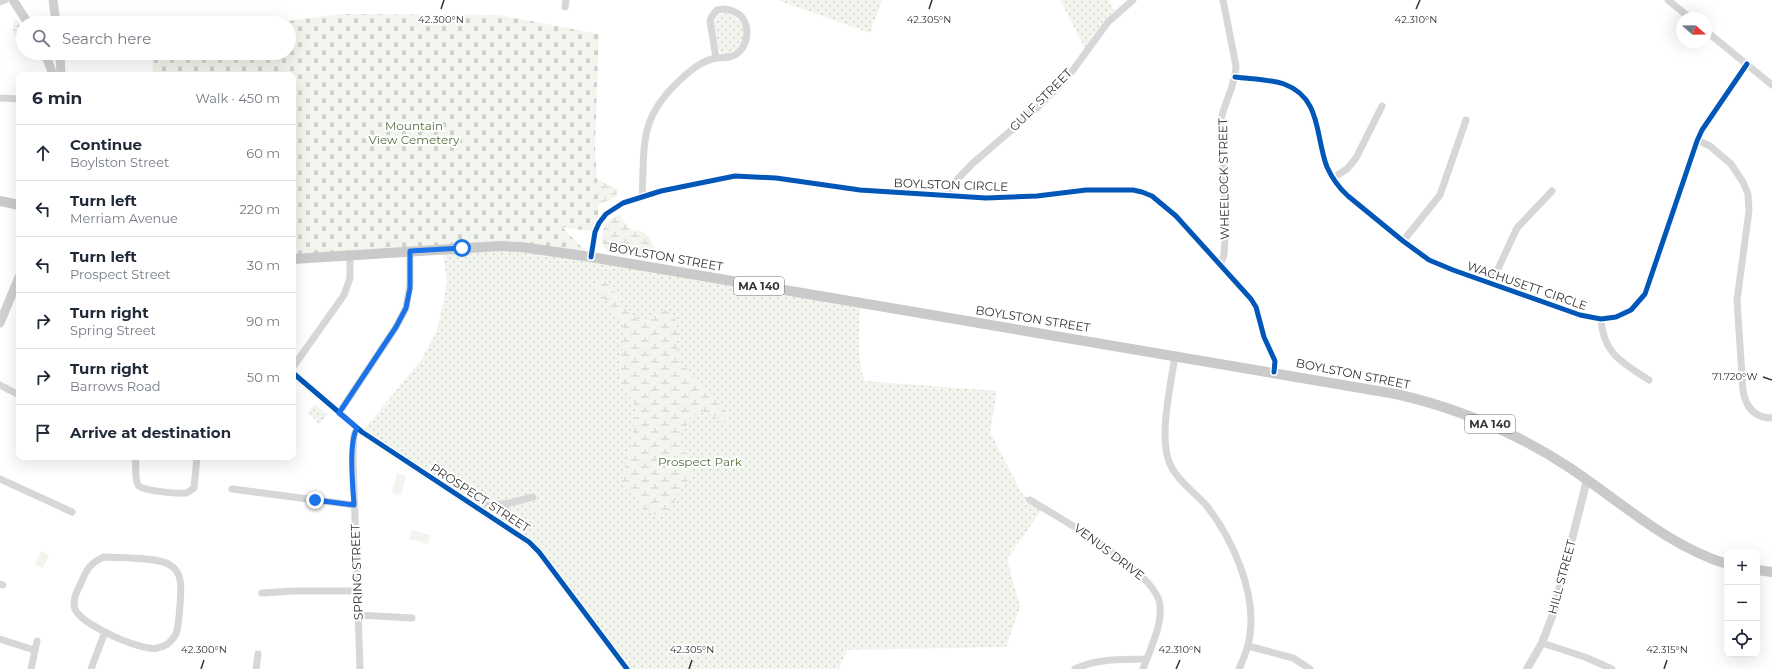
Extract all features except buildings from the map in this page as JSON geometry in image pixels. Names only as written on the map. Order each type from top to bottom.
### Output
[{"type":"main road","points":[[13,0],[23,16]]},
{"type":"main road","points":[[54,0],[55,16]]},
{"type":"main road","points":[[48,60],[52,72]]},
{"type":"main road","points":[[60,60],[61,72]]},
{"type":"main road","points":[[0,201],[16,204]]},
{"type":"main road","name":"BOYLSTON STREET","points":[[296,259],[462,248],[521,247],[591,257],[1391,393],[1450,408],[1523,440],[1560,461],[1675,541],[1724,563]]},
{"type":"main road","points":[[0,322],[16,283]]},
{"type":"main road","points":[[1760,570],[1772,572]]},
{"type":"street","points":[[0,2],[5,0]]},
{"type":"street","name":"GULF STREET","points":[[946,196],[952,184],[972,164],[1053,92],[1073,70],[1108,22],[1133,0]]},
{"type":"street","name":"WHEELOCK STREET","points":[[1220,265],[1224,255],[1226,223],[1221,120],[1235,77],[1236,60],[1223,0]]},
{"type":"street","points":[[1668,0],[1683,12]]},
{"type":"street","points":[[642,197],[645,139],[652,113],[663,97],[691,70],[709,59],[733,56],[745,44],[747,35],[746,25],[740,16],[733,11],[724,9],[717,10],[710,21],[716,58]]},
{"type":"street","points":[[1712,36],[1772,85]]},
{"type":"street","name":"WACHUSETT CIRCLE","points":[[1235,77],[1279,83],[1289,86],[1302,96],[1313,113],[1325,161],[1333,178],[1346,195],[1403,241],[1432,262],[1580,315],[1601,319],[1611,318],[1626,313],[1639,303],[1646,292],[1697,140],[1702,130],[1747,64]]},
{"type":"street","points":[[0,98],[16,99]]},
{"type":"street","points":[[1333,178],[1347,168],[1356,158],[1382,106]]},
{"type":"street","points":[[1403,241],[1440,195],[1466,120]]},
{"type":"street","points":[[1697,140],[1710,146],[1731,164],[1743,182],[1748,194],[1749,211],[1737,300],[1743,391],[1744,399],[1752,412],[1765,418],[1772,418]]},
{"type":"street","name":"BOYLSTON CIRCLE","points":[[591,257],[595,232],[603,217],[622,203],[661,191],[704,181],[742,176],[758,176],[810,182],[860,190],[946,196],[1008,198],[1086,190],[1142,192],[1162,203],[1176,216],[1251,299],[1256,307],[1264,336],[1275,361],[1274,372]]},
{"type":"street","points":[[1491,284],[1517,228],[1552,191]]},
{"type":"street","points":[[339,413],[396,327],[406,308],[410,288],[410,251]]},
{"type":"street","points":[[296,364],[344,295],[350,278],[350,255]]},
{"type":"street","points":[[1601,319],[1603,337],[1612,353],[1619,360],[1649,380]]},
{"type":"street","points":[[1175,356],[1166,416],[1165,433],[1167,454],[1174,471],[1205,505],[1231,543],[1248,594],[1251,624],[1248,646],[1239,669]]},
{"type":"street","name":"PROSPECT STREET","points":[[296,376],[357,428],[529,542],[539,552],[627,669]]},
{"type":"street","points":[[0,385],[16,393]]},
{"type":"street","name":"SPRING STREET","points":[[357,428],[354,435],[353,458],[360,669]]},
{"type":"street","points":[[135,460],[137,484],[140,487],[151,490],[184,493],[194,488],[197,460]]},
{"type":"street","points":[[0,479],[72,512]]},
{"type":"street","name":"HILL STREET","points":[[1527,669],[1542,643],[1557,599],[1587,480]]},
{"type":"street","points":[[232,489],[354,505]]},
{"type":"street","points":[[471,504],[506,504],[533,497]]},
{"type":"street","name":"VENUS DRIVE","points":[[1030,500],[1060,517],[1100,544],[1146,580],[1157,594],[1160,604],[1160,619],[1143,669]]},
{"type":"street","points":[[504,525],[506,504]]},
{"type":"street","points":[[104,557],[154,561],[167,564],[175,569],[180,581],[179,620],[175,634],[170,642],[159,648],[147,649],[104,632],[82,619],[75,607],[74,599],[85,572],[90,565],[104,557]]},
{"type":"street","points":[[262,593],[294,591],[357,591]]},
{"type":"street","points":[[358,616],[412,618]]},
{"type":"street","points":[[91,669],[104,632]]},
{"type":"street","points":[[0,639],[34,650]]},
{"type":"street","points":[[30,669],[37,640]]},
{"type":"street","points":[[1542,643],[1585,657],[1612,669]]},
{"type":"street","points":[[1248,646],[1294,658],[1310,669]]},
{"type":"street","points":[[256,669],[258,654]]},
{"type":"street","points":[[1075,669],[1088,663],[1107,660],[1147,659]]},
{"type":"green space","points":[[777,0],[882,0],[870,33]]},
{"type":"green space","points":[[1060,0],[1108,0],[1114,11],[1104,20],[1085,48]]},
{"type":"green space","points":[[724,13],[733,16],[739,21],[743,28],[744,35],[742,43],[738,49],[731,53],[722,54],[719,50],[713,23],[718,15]]},
{"type":"green space","name":"Mountain View Cemetery","points":[[340,14],[499,15],[599,34],[595,144],[599,223],[595,232],[562,227],[591,257],[521,247],[296,259],[296,72],[153,72],[152,60],[296,60],[296,20]]},
{"type":"green space","points":[[16,19],[16,35],[14,36],[13,27]]},
{"type":"green space","points":[[593,177],[618,191],[616,197],[602,203],[596,208]]},
{"type":"green space","points":[[619,215],[630,229],[646,234],[654,248],[656,258],[646,259],[609,252],[602,242],[603,231],[609,221]]},
{"type":"green space","name":"Prospect Park","points":[[500,246],[860,302],[859,352],[865,381],[997,391],[990,432],[1022,494],[1043,508],[1007,559],[1020,607],[1006,647],[847,650],[839,669],[627,669],[539,553],[362,432],[422,359],[437,330],[447,280],[442,249]]},
{"type":"green space","points":[[603,278],[605,278],[624,306],[638,320],[646,319],[663,310],[671,312],[676,324],[679,361],[725,410],[733,424],[733,426],[728,424],[706,412],[696,413],[691,417],[680,436],[683,451],[692,460],[693,465],[690,478],[681,489],[670,510],[662,516],[652,514],[643,509],[631,493],[624,489],[622,484],[622,477],[627,462],[637,408],[622,387],[619,378],[623,327],[619,318],[597,289],[596,285]]},
{"type":"green space","points":[[315,404],[327,415],[319,424],[308,412]]},
{"type":"green space","points":[[397,473],[406,476],[401,495],[392,493]]},
{"type":"green space","points":[[412,530],[430,535],[428,544],[409,539]]},
{"type":"green space","points":[[41,551],[49,555],[43,568],[35,564]]},
{"type":"cycle path","points":[[1235,77],[1278,82],[1296,90],[1311,108],[1323,155],[1333,179],[1348,196],[1403,241],[1429,260],[1580,315],[1601,319],[1616,317],[1631,310],[1645,294],[1697,141],[1702,130],[1747,64]]},
{"type":"cycle path","points":[[591,257],[595,232],[599,223],[606,214],[623,203],[661,191],[735,176],[776,178],[860,190],[986,198],[1037,196],[1086,190],[1133,190],[1152,196],[1176,216],[1251,299],[1256,307],[1264,337],[1275,361],[1274,372]]},
{"type":"cycle path","points":[[296,376],[362,432],[529,542],[539,552],[627,669]]},
{"type":"route","points":[[315,500],[354,505],[353,458],[354,435],[357,428],[339,413],[403,316],[408,301],[410,288],[410,251],[462,248]]}]
